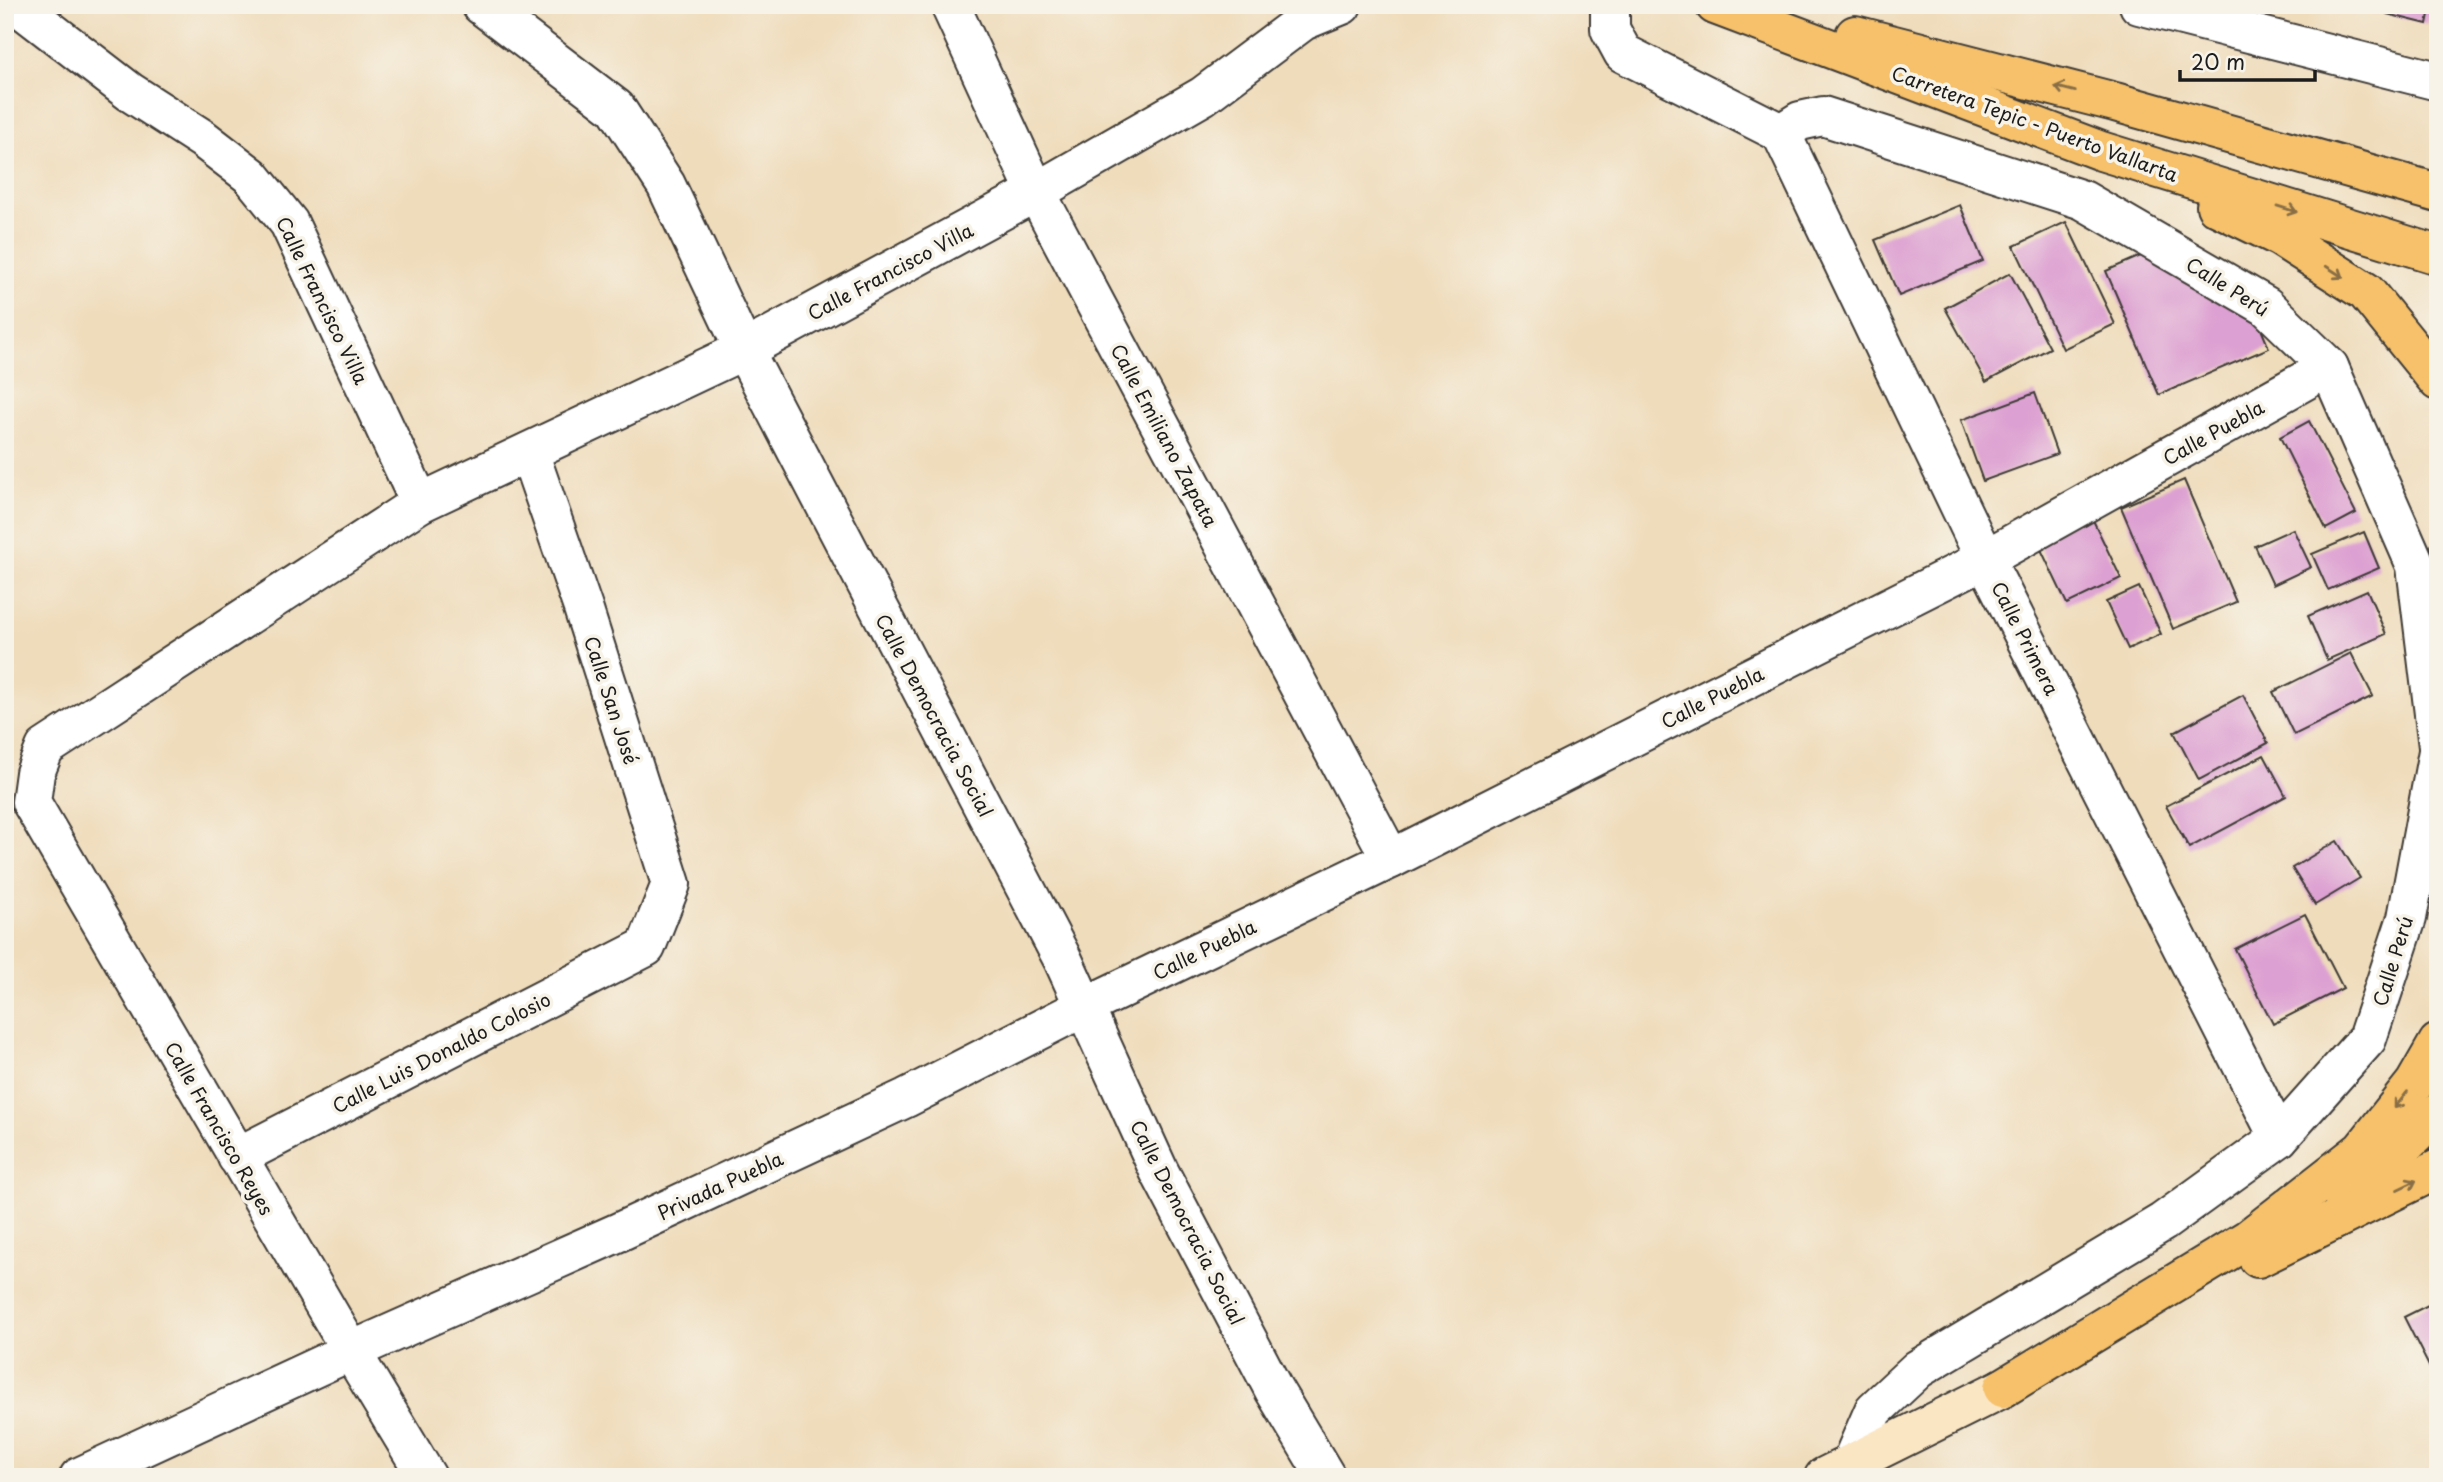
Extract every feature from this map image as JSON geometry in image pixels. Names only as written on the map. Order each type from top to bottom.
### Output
[{"type":"highway","name":"Carretera Tepic - Puerto Vallarta","points":[[1715,5],[2101,151],[2438,255]]},
{"type":"highway","name":"Carretera Tepic - Puerto Vallarta","points":[[1737,5],[2115,102],[2438,193]]},
{"type":"highway","points":[[2115,102],[2438,212]]},
{"type":"highway","points":[[2101,151],[2280,237],[2365,292],[2438,382]]},
{"type":"highway","points":[[2003,1388],[2248,1239],[2362,1150],[2415,1083],[2438,1043]]},
{"type":"highway","points":[[2258,1258],[2379,1171],[2438,1113]]},
{"type":"highway","points":[[2003,1388],[2438,1170]]},
{"type":"main road","points":[[1838,1470],[2003,1388]]},
{"type":"street","points":[[5,12],[10,5]]},
{"type":"street","name":"Calle Francisco Villa","points":[[17,5],[130,92],[203,139],[251,176],[289,223],[420,503]]},
{"type":"street","name":"Calle Democracia Social","points":[[481,5],[616,108],[666,185],[744,350],[1056,948],[1159,1171],[1274,1390],[1326,1477]]},
{"type":"street","name":"Calle Emiliano Zapata","points":[[950,5],[1037,192],[1391,859]]},
{"type":"street","name":"Calle Francisco Villa","points":[[34,773],[45,748],[420,503],[744,350],[1037,192],[1203,96],[1303,21],[1342,5]]},
{"type":"street","points":[[1610,5],[1610,29],[1623,53],[1781,133]]},
{"type":"street","points":[[2139,5],[2438,81]]},
{"type":"street","name":"Calle Perú","points":[[1781,133],[1800,121],[1823,116],[2083,201],[2266,306],[2329,367],[2416,566],[2438,749],[2407,918],[2367,1039],[2279,1139],[2164,1222],[1918,1369],[1874,1410],[1838,1470]]},
{"type":"street","name":"Calle Primera","points":[[1781,133],[1985,558],[2279,1139]]},
{"type":"street","name":"Calle Puebla","points":[[1084,1007],[1391,859],[1985,558],[2329,367]]},
{"type":"street","name":"Calle San José","points":[[529,452],[583,608],[671,884],[646,947]]},
{"type":"street","name":"Calle Francisco Reyes","points":[[34,773],[31,802],[351,1351],[428,1477]]},
{"type":"street","name":"Calle Luis Donaldo Colosio","points":[[237,1157],[646,947]]},
{"type":"street","name":"Privada Puebla","points":[[79,1477],[351,1351],[619,1232],[906,1098],[1084,1007]]},
{"type":"building","points":[[2389,5],[2431,5],[2427,24],[2387,14]]},
{"type":"building","points":[[1960,205],[1983,261],[1899,296],[1875,240]]},
{"type":"building","points":[[2066,222],[2115,324],[2063,349],[2014,246]]},
{"type":"building","points":[[2157,249],[2256,317],[2269,348],[2159,395],[2106,271]]},
{"type":"building","points":[[2010,273],[2050,348],[1986,382],[1945,308]]},
{"type":"building","points":[[2035,393],[2057,454],[1983,481],[1961,420]]},
{"type":"building","points":[[2309,421],[2356,513],[2326,529],[2280,437]]},
{"type":"building","points":[[2184,480],[2236,602],[2173,629],[2121,507]]},
{"type":"building","points":[[2090,514],[2121,578],[2067,604],[2036,539]]},
{"type":"building","points":[[2293,529],[2311,567],[2273,585],[2255,546]]},
{"type":"building","points":[[2364,532],[2379,568],[2328,590],[2312,554]]},
{"type":"building","points":[[2139,587],[2161,634],[2128,649],[2106,602]]},
{"type":"building","points":[[2367,590],[2386,634],[2327,660],[2308,616]]},
{"type":"building","points":[[2351,653],[2373,696],[2294,735],[2273,692]]},
{"type":"building","points":[[2243,695],[2268,743],[2199,780],[2174,732]]},
{"type":"building","points":[[2264,755],[2286,796],[2189,848],[2166,806]]},
{"type":"building","points":[[2337,841],[2360,878],[2315,905],[2292,868]]},
{"type":"building","points":[[2305,914],[2343,988],[2273,1024],[2235,949]]},
{"type":"building","points":[[2438,1300],[2438,1384],[2404,1317]]}]
